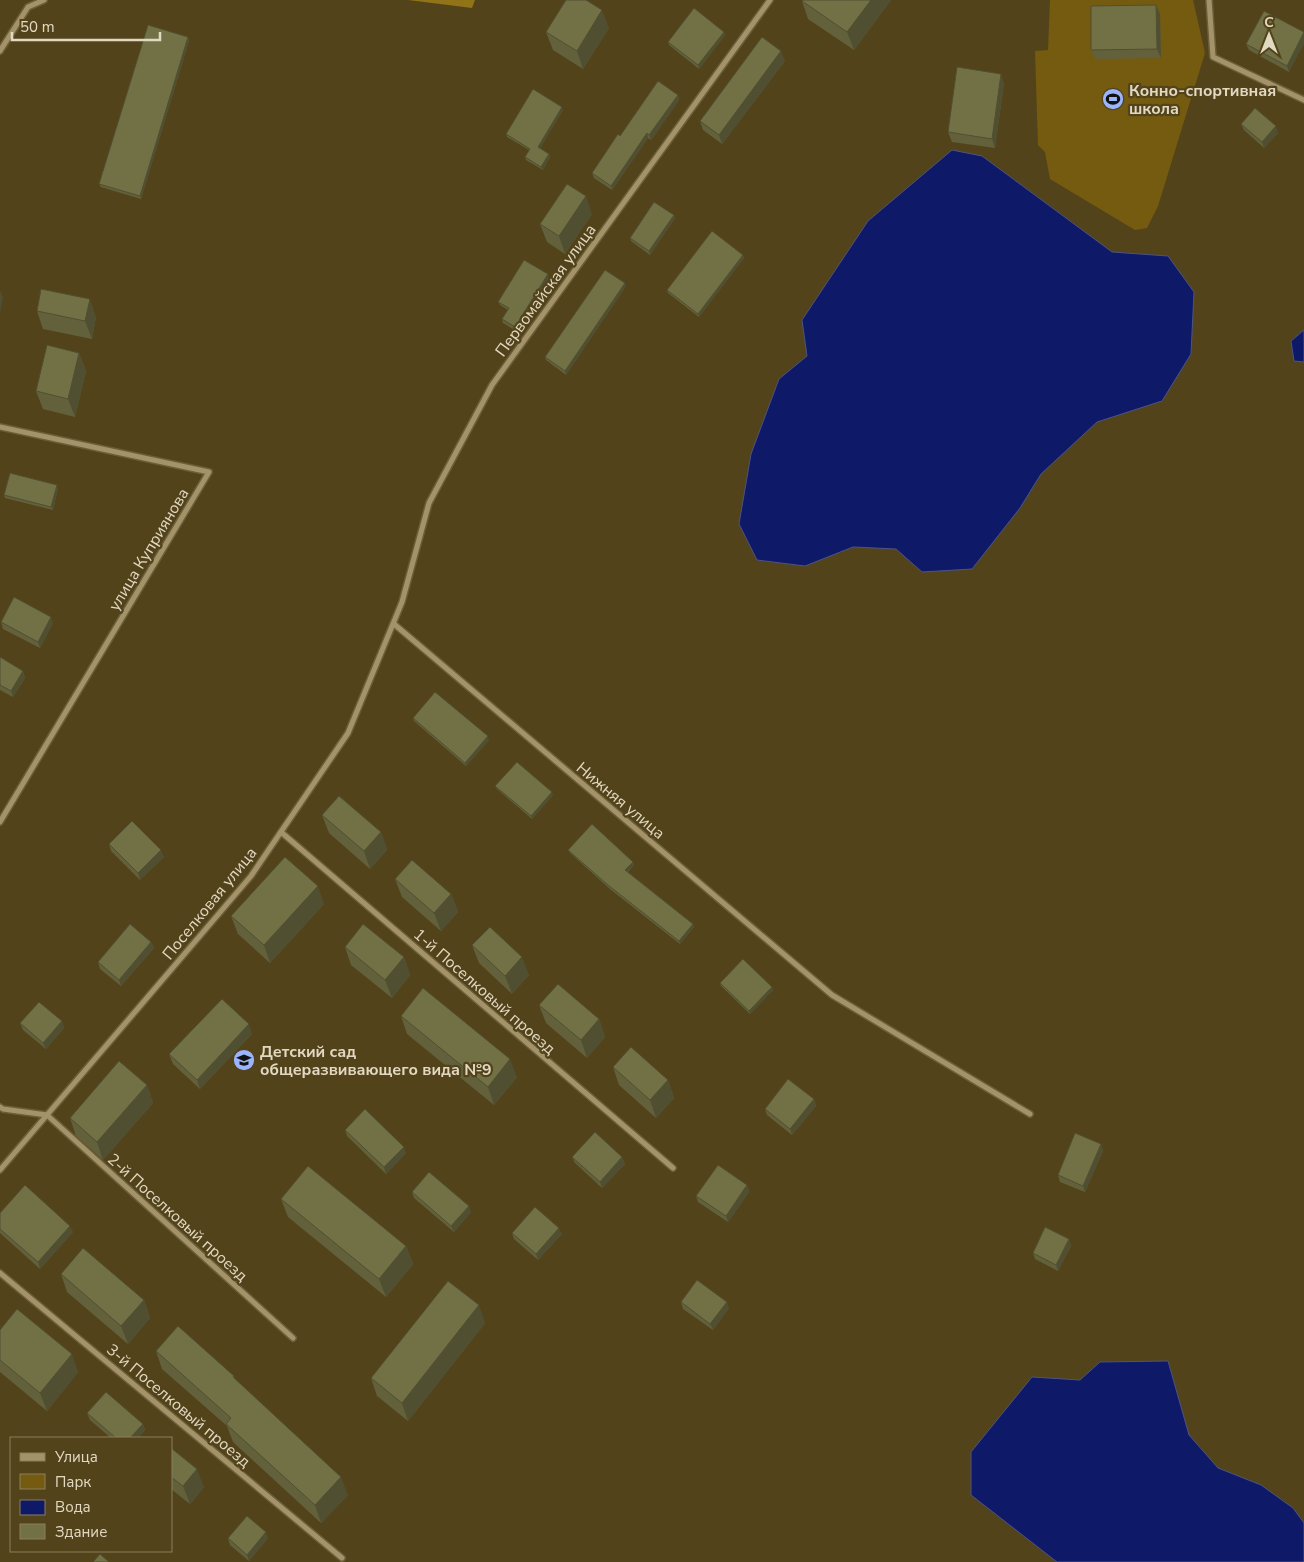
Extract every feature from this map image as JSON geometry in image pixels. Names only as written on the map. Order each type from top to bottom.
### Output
[{"type":"street","points":[[0,50],[28,7],[44,0]]},
{"type":"street","name":"Первомайская улица","points":[[394,624],[402,602],[429,503],[492,385],[770,0]]},
{"type":"street","points":[[1209,0],[1213,57],[1304,100]]},
{"type":"street","name":"улица Куприянова","points":[[0,427],[209,472],[0,822]]},
{"type":"street","name":"Поселковая улица","points":[[0,1170],[251,876],[348,733],[394,624]]},
{"type":"street","name":"Нижняя улица","points":[[394,624],[832,995],[1030,1114]]},
{"type":"street","name":"1-й Поселковый проезд","points":[[281,832],[672,1168]]},
{"type":"street","points":[[0,1107],[3,1110],[47,1115]]},
{"type":"street","name":"2-й Поселковый проезд","points":[[47,1115],[293,1338]]},
{"type":"street","name":"3-й Поселковый проезд","points":[[0,1272],[342,1558]]},
{"type":"green space","name":"Конно-спортивная школа","points":[[1050,0],[1193,0],[1205,53],[1158,206],[1147,228],[1135,230],[1050,179],[1045,152],[1038,145],[1035,51],[1048,50]]},
{"type":"shaded area","points":[[408,0],[475,0],[472,8]]},
{"type":"water","points":[[952,150],[982,156],[1112,252],[1168,256],[1194,292],[1191,354],[1162,401],[1097,422],[1041,474],[1020,508],[972,569],[922,572],[896,549],[853,547],[805,566],[757,560],[739,524],[751,454],[779,379],[807,356],[802,320],[868,221]]},
{"type":"water","points":[[1304,330],[1304,362],[1294,361],[1291,341]]},
{"type":"water","points":[[1168,1361],[1189,1435],[1218,1468],[1261,1485],[1293,1508],[1304,1523],[1304,1562],[1057,1562],[971,1495],[971,1452],[1032,1377],[1080,1380],[1100,1362]]},
{"type":"building","points":[[566,0],[586,0],[602,10],[577,51],[546,32]]},
{"type":"building","points":[[803,0],[871,0],[847,32]]},
{"type":"building","points":[[1156,5],[1157,49],[1091,50],[1091,6]]},
{"type":"building","points":[[694,8],[724,32],[698,65],[668,42]]},
{"type":"building","points":[[1264,11],[1304,32],[1287,66],[1246,44]]},
{"type":"building","points":[[148,25],[188,37],[140,196],[99,184]]},
{"type":"building","points":[[762,37],[781,51],[719,135],[700,121]]},
{"type":"building","points":[[957,67],[1001,74],[992,139],[948,132]]},
{"type":"building","points":[[658,81],[678,95],[649,135],[647,133],[611,186],[592,173],[618,134],[620,136]]},
{"type":"building","points":[[533,89],[562,107],[538,147],[549,154],[541,167],[525,157],[530,149],[506,134]]},
{"type":"building","points":[[1255,108],[1276,126],[1262,142],[1241,124]]},
{"type":"building","points":[[567,184],[586,196],[559,236],[540,224]]},
{"type":"building","points":[[654,202],[674,215],[649,251],[630,238]]},
{"type":"building","points":[[712,231],[743,255],[698,314],[667,290]]},
{"type":"building","points":[[524,260],[548,274],[515,327],[502,319],[509,308],[498,302]]},
{"type":"building","points":[[605,270],[625,283],[565,371],[545,357]]},
{"type":"building","points":[[41,289],[90,299],[85,321],[37,311]]},
{"type":"building","points":[[47,345],[79,353],[68,399],[36,391]]},
{"type":"building","points":[[10,473],[57,485],[51,507],[4,495]]},
{"type":"building","points":[[14,597],[51,617],[38,642],[1,622]]},
{"type":"building","points":[[0,657],[23,671],[11,691],[0,685]]},
{"type":"building","points":[[435,692],[488,736],[465,763],[413,718]]},
{"type":"building","points":[[517,762],[552,792],[531,816],[495,786]]},
{"type":"building","points":[[339,796],[381,832],[364,851],[322,815]]},
{"type":"building","points":[[132,821],[161,850],[138,873],[109,844]]},
{"type":"building","points":[[592,824],[633,862],[625,870],[693,924],[679,941],[608,885],[568,850]]},
{"type":"building","points":[[285,857],[318,886],[264,945],[231,916]]},
{"type":"building","points":[[412,860],[451,894],[434,913],[395,879]]},
{"type":"building","points":[[130,924],[151,942],[119,980],[98,962]]},
{"type":"building","points":[[363,924],[404,957],[385,980],[345,947]]},
{"type":"building","points":[[490,927],[522,957],[505,976],[472,945]]},
{"type":"building","points":[[743,959],[772,987],[749,1011],[720,983]]},
{"type":"building","points":[[558,984],[599,1019],[581,1040],[539,1005]]},
{"type":"building","points":[[423,988],[510,1059],[488,1087],[401,1016]]},
{"type":"building","points":[[222,999],[249,1024],[197,1080],[169,1054]]},
{"type":"building","points":[[39,1002],[62,1021],[43,1043],[20,1023]]},
{"type":"building","points":[[631,1047],[668,1080],[650,1100],[613,1067]]},
{"type":"building","points":[[119,1061],[147,1085],[97,1142],[70,1118]]},
{"type":"building","points":[[788,1079],[814,1099],[790,1129],[765,1109]]},
{"type":"building","points":[[365,1109],[404,1147],[384,1167],[345,1130]]},
{"type":"building","points":[[595,1132],[622,1157],[600,1182],[572,1157]]},
{"type":"building","points":[[1075,1133],[1101,1144],[1083,1186],[1058,1175]]},
{"type":"building","points":[[718,1165],[747,1185],[726,1216],[696,1196]]},
{"type":"building","points":[[308,1166],[406,1246],[379,1279],[281,1199]]},
{"type":"building","points":[[429,1172],[469,1206],[451,1226],[412,1192]]},
{"type":"building","points":[[25,1185],[70,1226],[38,1262],[0,1229],[0,1213]]},
{"type":"building","points":[[535,1207],[559,1228],[536,1254],[512,1233]]},
{"type":"building","points":[[1045,1227],[1069,1239],[1056,1265],[1033,1253]]},
{"type":"building","points":[[83,1248],[144,1300],[121,1326],[61,1274]]},
{"type":"building","points":[[697,1280],[727,1302],[710,1324],[681,1302]]},
{"type":"building","points":[[448,1281],[479,1305],[402,1403],[371,1378]]},
{"type":"building","points":[[17,1309],[72,1354],[40,1393],[0,1360],[0,1330]]},
{"type":"building","points":[[178,1326],[341,1477],[315,1505],[226,1424],[231,1418],[156,1351]]},
{"type":"building","points":[[106,1392],[143,1424],[131,1437],[115,1437],[87,1413]]},
{"type":"building","points":[[172,1449],[197,1469],[183,1486],[172,1478]]},
{"type":"building","points":[[247,1516],[266,1532],[247,1555],[228,1538]]},
{"type":"building","points":[[100,1554],[109,1562],[93,1562]]},
{"type":"place","name":"Конно-спортивная школа","points":[[1113,99]]},
{"type":"place","name":"Детский сад общеразвивающего вида №9","points":[[244,1060]]}]
